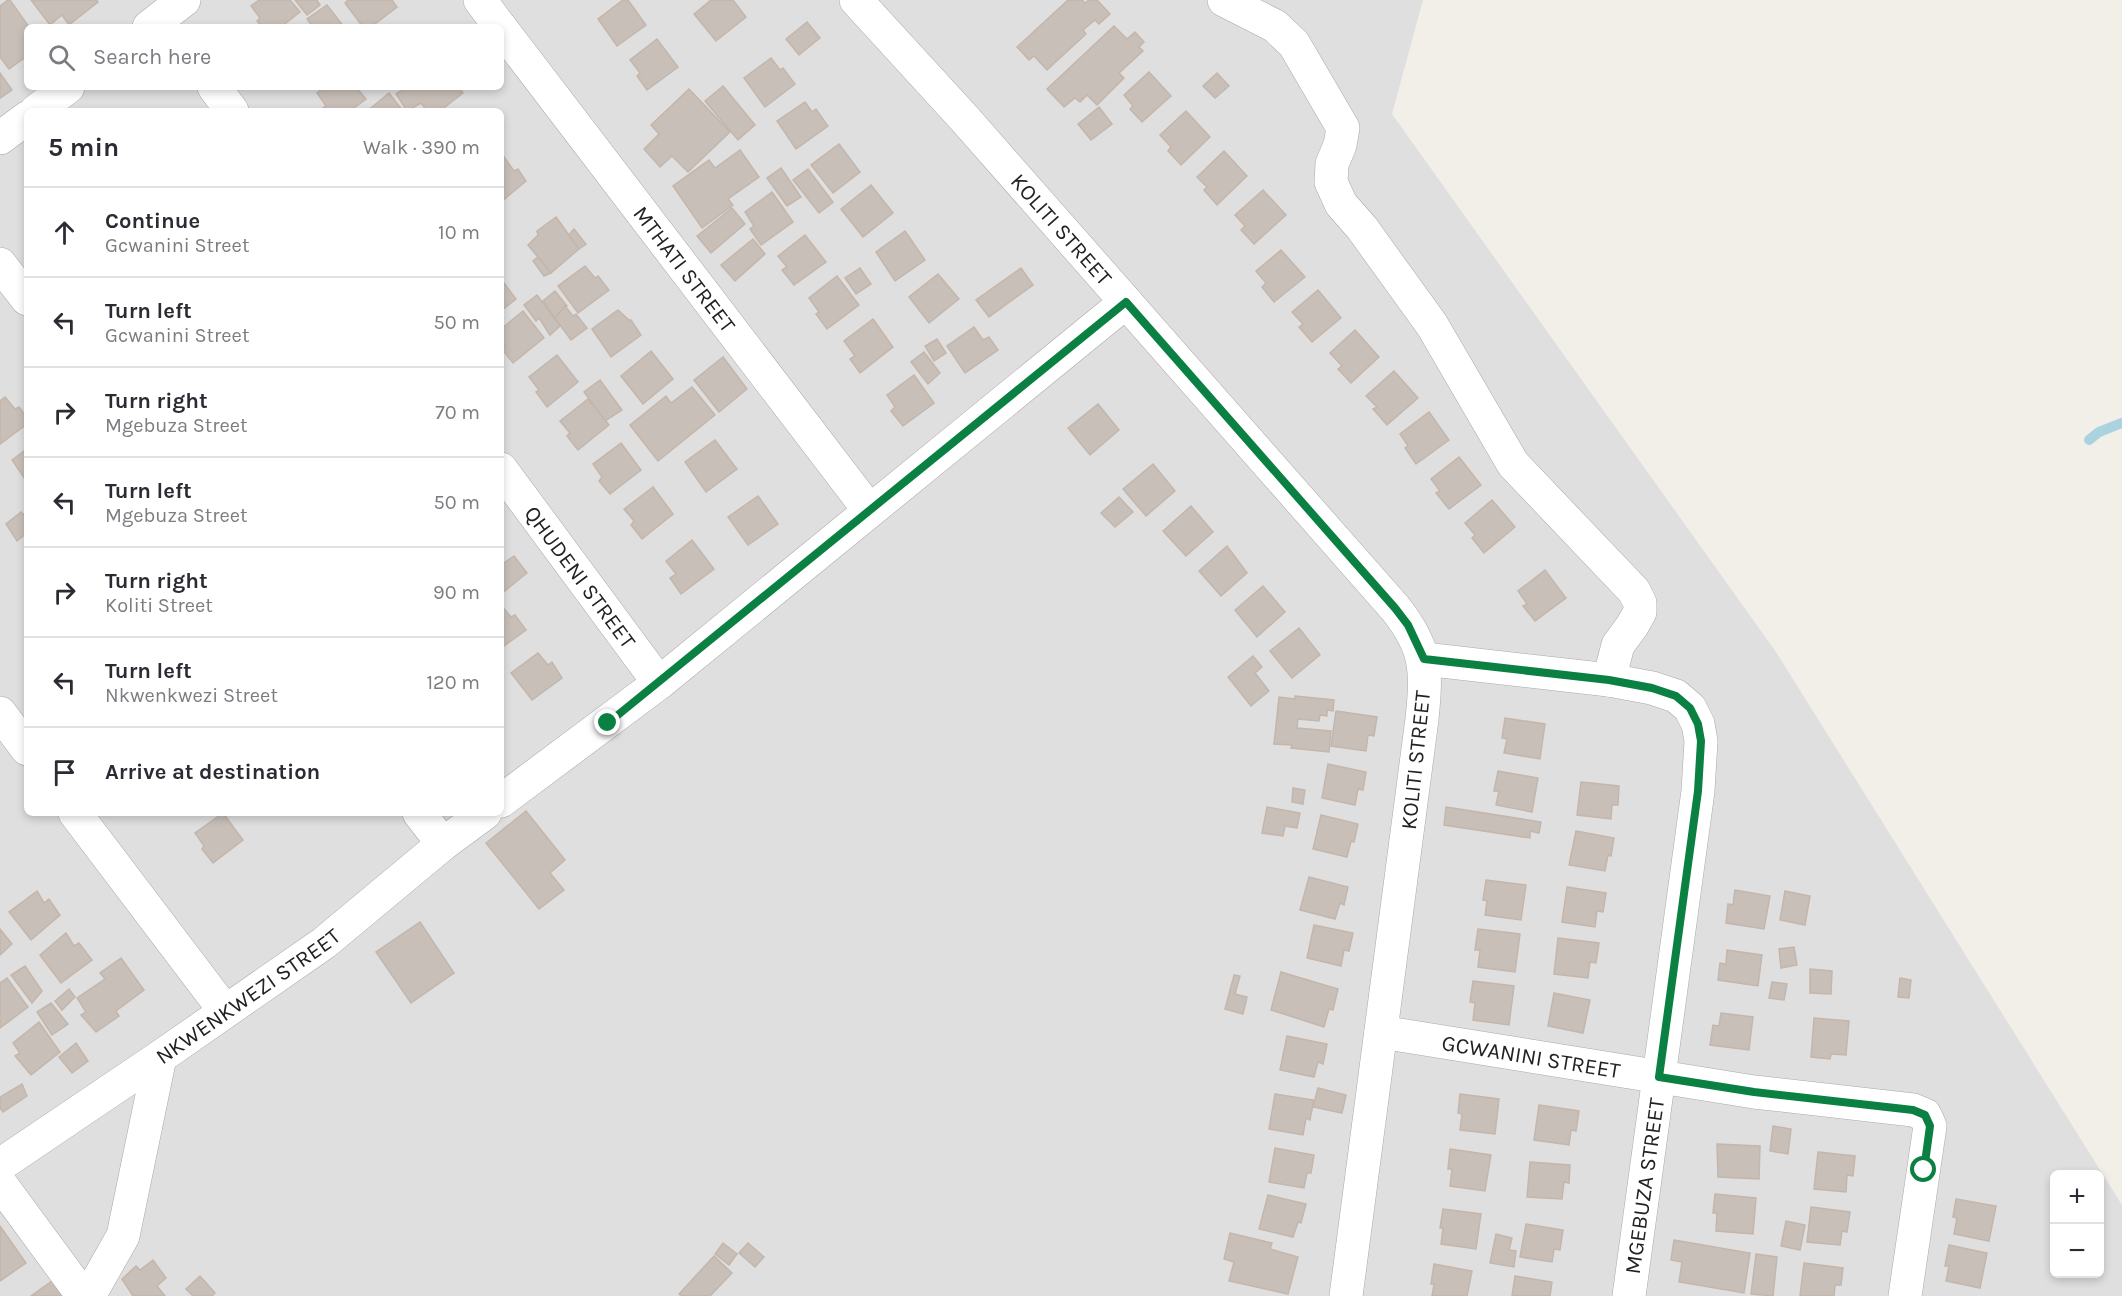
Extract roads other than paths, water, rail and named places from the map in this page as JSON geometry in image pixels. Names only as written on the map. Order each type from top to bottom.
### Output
[{"type":"street","name":"MTHATI STREET","points":[[480,0],[499,24]]},
{"type":"street","name":"KOLITI STREET","points":[[856,0],[964,118],[1395,608],[1408,625],[1424,659],[1425,696],[1346,1296]]},
{"type":"street","points":[[1224,0],[1275,26],[1294,44],[1343,128],[1340,145],[1332,164],[1331,182],[1341,204],[1362,228],[1432,326],[1513,464],[1634,591],[1640,603],[1640,612],[1618,645],[1609,680]]},
{"type":"street","name":"MTHATI STREET","points":[[504,31],[869,510]]},
{"type":"street","points":[[40,108],[64,90]]},
{"type":"street","points":[[216,90],[230,108]]},
{"type":"street","points":[[0,138],[24,119]]},
{"type":"street","points":[[0,264],[24,295]]},
{"type":"street","points":[[504,799],[659,683],[1126,302]]},
{"type":"street","name":"QHUDENI STREET","points":[[504,473],[659,683]]},
{"type":"street","name":"MGEBUZA STREET","points":[[1424,659],[1609,680],[1652,688],[1676,696],[1690,708],[1698,724],[1701,741],[1698,791],[1629,1296]]},
{"type":"street","points":[[0,713],[24,745]]},
{"type":"street","points":[[77,816],[225,1011]]},
{"type":"street","points":[[421,816],[443,844]]},
{"type":"street","name":"NKWENKWEZI STREET","points":[[0,1165],[324,943],[443,844],[481,816]]},
{"type":"street","name":"GCWANINI STREET","points":[[1381,1032],[1754,1092],[1913,1110],[1925,1115],[1930,1126],[1905,1296]]},
{"type":"street","points":[[89,1296],[123,1236],[160,1057]]},
{"type":"street","points":[[0,1183],[83,1296]]},
{"type":"waterway","points":[[2089,440],[2099,432],[2122,423]]}]
